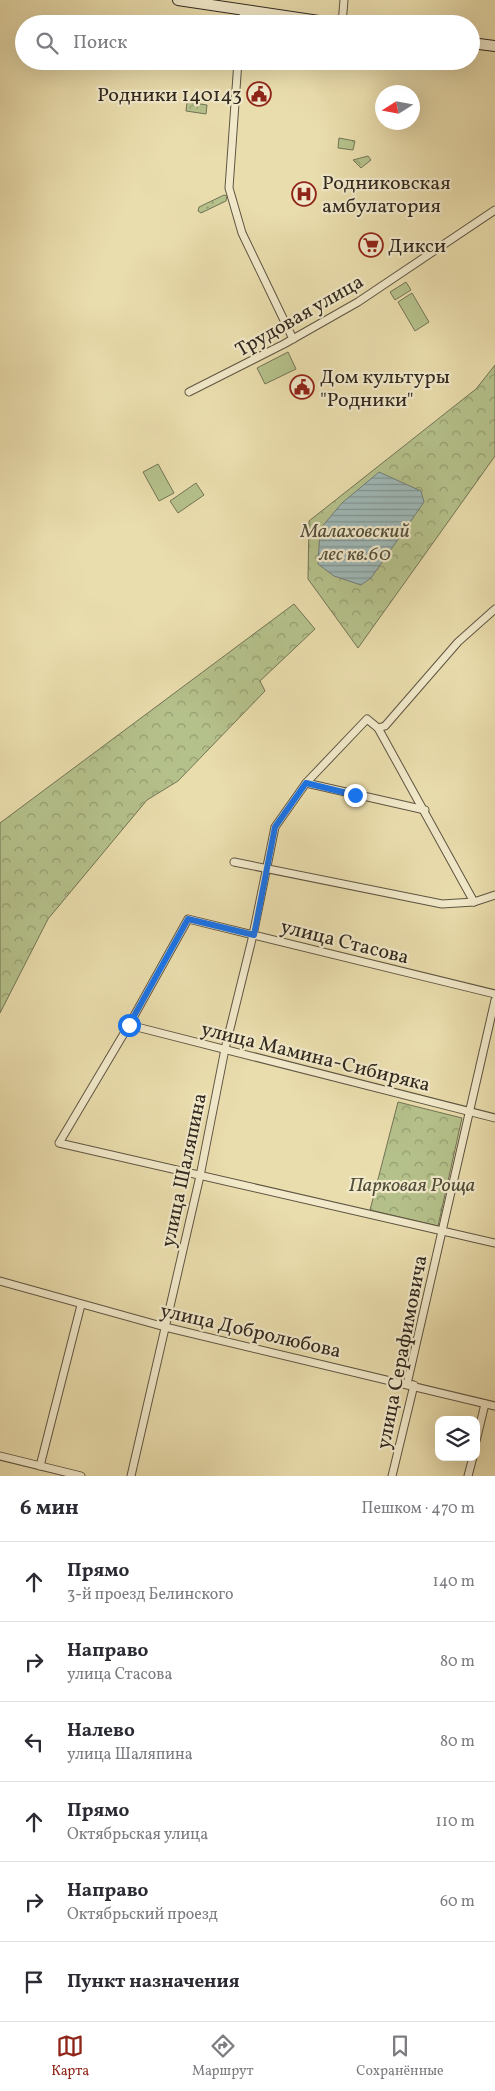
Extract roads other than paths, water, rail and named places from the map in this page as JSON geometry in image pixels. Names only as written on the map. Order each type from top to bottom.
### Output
[{"type":"main road","points":[[178,0],[209,2],[278,15]]},
{"type":"main road","points":[[480,44],[495,46]]},
{"type":"street","points":[[342,15],[344,0]]},
{"type":"street","points":[[243,15],[244,10]]},
{"type":"street","points":[[237,70],[229,188],[242,233],[293,339]]},
{"type":"street","name":"Трудовая улица","points":[[189,392],[293,339],[358,302],[495,210]]},
{"type":"street","points":[[474,902],[425,810],[378,728],[385,726],[458,642],[495,609]]},
{"type":"street","name":"улица Шаляпина","points":[[131,1476],[200,1176],[225,1049],[254,935],[275,827],[306,783],[366,718],[378,728]]},
{"type":"street","points":[[306,783],[425,810]]},
{"type":"street","points":[[234,862],[266,870],[442,904],[474,902],[495,895]]},
{"type":"street","name":"улица Стасова","points":[[129,1025],[188,919],[495,994]]},
{"type":"street","name":"улица Серафимовича","points":[[392,1476],[442,1231],[495,1000]]},
{"type":"street","points":[[129,1025],[59,1143],[495,1243]]},
{"type":"street","name":"улица Мамина-Сибиряка","points":[[129,1025],[495,1118]]},
{"type":"street","name":"улица Добролюбова","points":[[0,1281],[165,1327],[495,1406]]},
{"type":"street","points":[[40,1466],[80,1304]]},
{"type":"street","points":[[480,1425],[485,1404]]},
{"type":"street","points":[[0,1456],[80,1476]]},
{"type":"street","points":[[468,1476],[471,1461]]},
{"type":"water","name":"Малаховский лес кв.60","points":[[379,472],[421,491],[424,502],[371,578],[361,585],[334,576],[318,564],[320,529],[342,503]]},
{"type":"place","name":"Родники 140143","points":[[259,94]]},
{"type":"place","name":"Родниковская амбулатория","points":[[304,194]]},
{"type":"place","name":"Дикси","points":[[371,245]]},
{"type":"place","name":"Дом культуры \"Родники\"","points":[[302,387]]},
{"type":"park label","name":"Парковая Роща","points":[[412,1184]]}]
